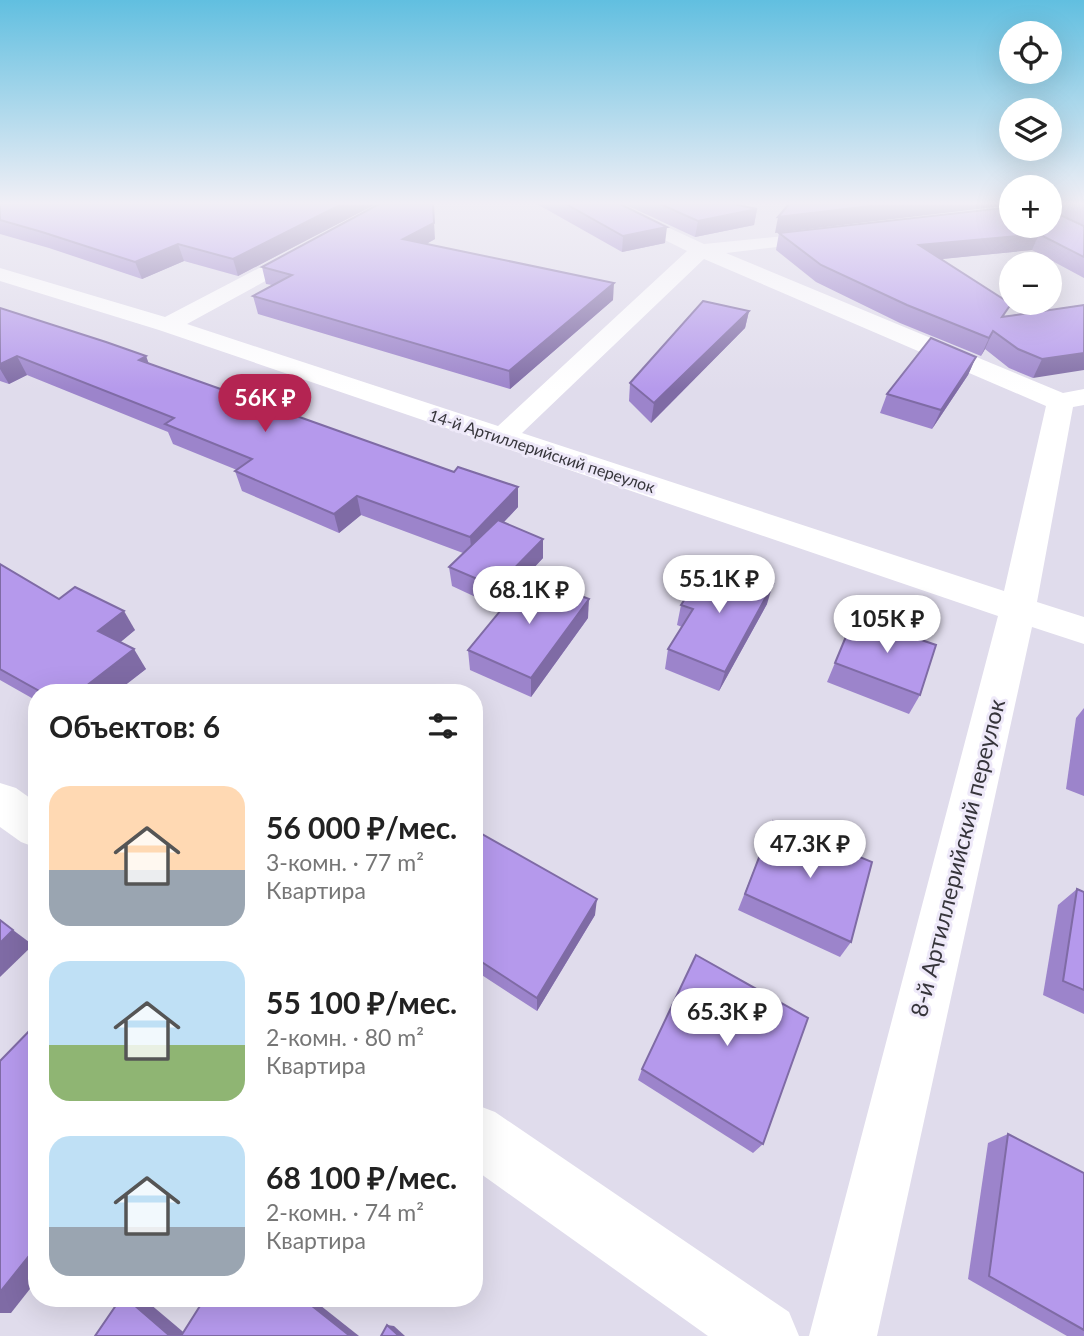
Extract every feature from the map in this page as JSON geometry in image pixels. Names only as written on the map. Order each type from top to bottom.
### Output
[{"type":"street","points":[[167,325],[278,266]]},
{"type":"street","points":[[501,438],[684,266]]},
{"type":"street","points":[[741,266],[1072,400]]},
{"type":"street","name":"14-й Артиллерийский переулок","points":[[0,274],[167,325],[1084,631]]},
{"type":"street","name":"8-й Артиллерийский переулок","points":[[843,1336],[1018,609],[1072,400]]},
{"type":"street","points":[[0,802],[28,822]]},
{"type":"street","points":[[483,1139],[765,1336]]},
{"type":"building","points":[[534,266],[614,283],[509,371],[253,296],[292,275],[262,267]]},
{"type":"building","points":[[824,266],[952,266],[999,296],[999,315],[1003,315],[1002,317],[1062,315],[1062,308],[1084,305],[1084,353],[1042,359],[1018,349],[993,331],[989,338],[907,305]]},
{"type":"building","points":[[703,301],[749,311],[654,403],[630,383]]},
{"type":"building","points":[[0,308],[146,356],[139,360],[454,472],[458,467],[518,487],[470,537],[357,496],[334,514],[235,471],[252,459],[165,424],[174,418],[17,356],[0,364]]},
{"type":"building","points":[[931,338],[976,357],[941,410],[887,394]]},
{"type":"building","points":[[498,520],[543,539],[496,587],[449,567]]},
{"type":"building","points":[[709,562],[773,584],[725,672],[668,649],[693,609],[681,605]]},
{"type":"building","points":[[0,564],[59,599],[75,587],[124,611],[98,631],[134,649],[89,684],[28,685],[0,669]]},
{"type":"building","points":[[529,576],[589,599],[531,678],[468,650]]},
{"type":"building","points":[[854,617],[936,645],[920,695],[835,663]]},
{"type":"building","points":[[773,821],[872,862],[851,942],[745,894]]},
{"type":"building","points":[[483,835],[597,899],[537,998],[483,963]]},
{"type":"building","points":[[1077,889],[1084,892],[1084,990],[1063,981]]},
{"type":"building","points":[[0,920],[13,930],[0,943]]},
{"type":"building","points":[[696,955],[808,1018],[763,1144],[642,1069]]},
{"type":"building","points":[[28,1032],[28,1257],[0,1292],[0,1061]]},
{"type":"building","points":[[1008,1134],[1084,1173],[1084,1330],[989,1276]]},
{"type":"building","points":[[115,1307],[136,1307],[170,1336],[95,1336]]},
{"type":"building","points":[[199,1307],[313,1307],[350,1336],[181,1336]]},
{"type":"building","points":[[387,1325],[399,1336],[381,1336]]}]
